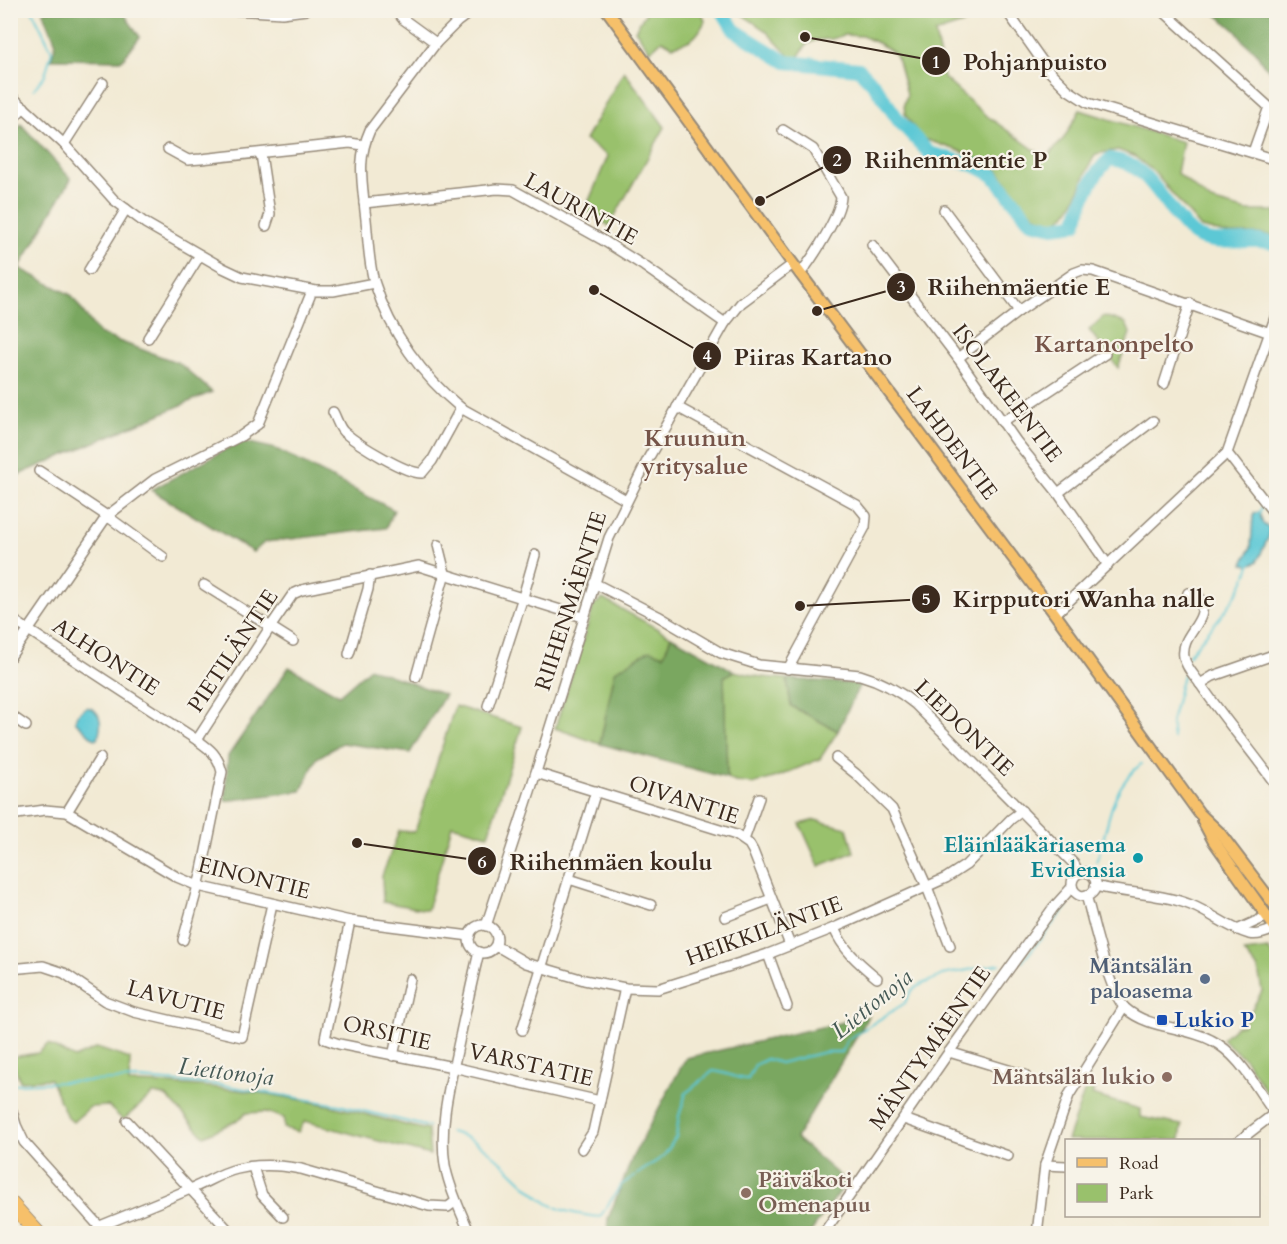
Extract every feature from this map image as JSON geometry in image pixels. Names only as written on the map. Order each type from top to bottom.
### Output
[{"type":"highway","points":[[10,1202],[39,1233]]},
{"type":"main road","name":"LAHDENTIE","points":[[607,10],[800,274],[1055,614],[1199,813],[1213,840],[1274,912],[1276,928]]},
{"type":"street","points":[[233,10],[282,14],[306,10]]},
{"type":"street","points":[[396,10],[436,44]]},
{"type":"street","points":[[473,10],[457,22],[436,44],[370,130],[363,145],[360,165],[374,283],[392,322],[422,369],[460,408],[626,500]]},
{"type":"street","points":[[1006,10],[1050,72],[1068,90],[1088,103],[1276,160]]},
{"type":"street","points":[[1162,10],[1273,106],[1253,152]]},
{"type":"street","points":[[64,144],[103,83]]},
{"type":"street","points":[[10,95],[64,144],[114,200],[126,210],[200,255],[242,277],[316,291],[333,291],[374,283]]},
{"type":"street","points":[[10,122],[24,107]]},
{"type":"street","points":[[783,130],[813,149],[841,197],[838,211],[800,274]]},
{"type":"street","points":[[168,149],[188,160],[350,143],[363,145]]},
{"type":"street","points":[[261,154],[270,214],[266,226]]},
{"type":"street","name":"LAURINTIE","points":[[364,203],[497,189],[513,190],[644,266],[724,323]]},
{"type":"street","points":[[89,270],[126,210]]},
{"type":"street","points":[[944,210],[1019,311]]},
{"type":"street","name":"ISOLAKEENTIE","points":[[872,245],[958,358],[1002,422],[1058,493],[1108,565]]},
{"type":"street","points":[[148,338],[200,255]]},
{"type":"street","name":"RIIHENMÄENTIE","points":[[486,926],[609,537],[626,500],[724,323],[741,303],[793,264]]},
{"type":"street","points":[[958,358],[1019,311],[1074,273],[1082,270],[1190,303],[1273,334]]},
{"type":"street","points":[[10,657],[107,516],[155,479],[241,436],[258,424],[310,296]]},
{"type":"street","points":[[1164,384],[1190,303]]},
{"type":"street","points":[[1055,614],[1227,453],[1273,334],[1276,315]]},
{"type":"street","points":[[1002,422],[1105,354]]},
{"type":"street","points":[[677,406],[857,505],[866,516],[865,527],[788,669]]},
{"type":"street","points":[[333,412],[343,432],[394,464],[414,473],[422,473],[432,461],[460,408]]},
{"type":"street","points":[[1058,493],[1153,420]]},
{"type":"street","points":[[1227,453],[1276,516]]},
{"type":"street","points":[[39,471],[163,557]]},
{"type":"street","points":[[416,677],[445,573],[438,545]]},
{"type":"street","points":[[488,706],[524,597],[535,555]]},
{"type":"street","name":"PIETILÄNTIE","points":[[197,740],[293,594],[302,590],[419,566],[583,617]]},
{"type":"street","points":[[349,654],[368,590],[370,575]]},
{"type":"street","name":"LIEDONTIE","points":[[594,583],[658,616],[721,653],[759,665],[860,675],[902,693],[1022,811],[1074,864],[1079,873]]},
{"type":"street","points":[[204,585],[293,641]]},
{"type":"street","points":[[1188,593],[1200,598],[1204,606],[1202,615],[1187,639],[1184,653],[1188,667],[1209,699],[1276,785]]},
{"type":"street","name":"ALHONTIE","points":[[10,618],[213,750],[220,762],[222,772],[198,886],[183,940]]},
{"type":"street","points":[[1200,684],[1213,676],[1276,654]]},
{"type":"street","points":[[10,715],[26,726]]},
{"type":"street","points":[[67,812],[100,758]]},
{"type":"street","points":[[836,758],[892,809],[951,946]]},
{"type":"street","name":"OIVANTIE","points":[[536,773],[736,835],[744,840],[753,851],[790,945]]},
{"type":"street","points":[[522,1030],[596,791]]},
{"type":"street","points":[[744,840],[759,798]]},
{"type":"street","name":"EINONTIE","points":[[10,815],[45,810],[67,812],[177,877],[198,886],[350,921],[470,936]]},
{"type":"street","name":"HEIKKILÄNTIE","points":[[495,947],[526,963],[584,980],[626,988],[658,989],[768,954],[834,928],[946,878],[966,865],[1011,819],[1022,811]]},
{"type":"street","points":[[1079,873],[1086,873],[1092,876],[1095,886],[1086,896],[1079,895],[1072,887],[1072,880],[1079,873]]},
{"type":"street","points":[[569,879],[651,905]]},
{"type":"street","points":[[1095,886],[1120,893],[1144,894],[1193,905],[1237,930],[1252,934],[1264,933],[1276,928]]},
{"type":"street","name":"MÄNTYMÄENTIE","points":[[823,1233],[949,1052],[1053,908],[1072,887]]},
{"type":"street","points":[[1086,896],[1114,988],[1124,1007],[1143,1019],[1208,1038],[1224,1048],[1276,1114],[1241,1139]]},
{"type":"street","points":[[725,917],[771,899]]},
{"type":"street","name":"LAVUTIE","points":[[10,969],[43,966],[64,973],[105,1000],[134,1012],[242,1037],[272,904]]},
{"type":"street","points":[[1237,930],[1274,912]]},
{"type":"street","name":"ORSITIE","points":[[350,921],[325,1039],[393,1056],[453,1067]]},
{"type":"street","points":[[486,926],[496,934],[495,947],[488,952],[479,952],[472,948],[470,936],[476,928],[486,926]]},
{"type":"street","points":[[834,928],[839,940],[850,955],[877,978]]},
{"type":"street","points":[[470,1233],[456,1201],[445,1165],[443,1140],[445,1111],[453,1067],[479,952]]},
{"type":"street","points":[[768,954],[787,1006]]},
{"type":"street","points":[[393,1056],[410,979]]},
{"type":"street","name":"VARSTATIE","points":[[582,1149],[593,1132],[626,988]]},
{"type":"street","points":[[1037,1233],[1045,1165],[1069,1095],[1124,1007]]},
{"type":"street","points":[[949,1052],[1025,1075]]},
{"type":"street","name":"VARSTATIE","points":[[453,1067],[600,1101]]},
{"type":"street","points":[[12,1111],[24,1142],[103,1230],[238,1168],[289,1167],[301,1169],[429,1206],[448,1207],[456,1201]]},
{"type":"street","points":[[904,1119],[1008,1156]]},
{"type":"street","points":[[127,1121],[232,1233]]},
{"type":"street","points":[[1045,1165],[1065,1166]]},
{"type":"street","points":[[253,1167],[262,1196],[283,1217]]},
{"type":"green space","points":[[43,11],[122,11],[140,37],[122,60],[51,59],[56,43]]},
{"type":"green space","points":[[647,11],[701,11],[705,21],[699,32],[689,41],[672,46],[662,40],[650,51],[635,30]]},
{"type":"green space","points":[[737,11],[992,11],[993,14],[935,33],[944,78],[983,113],[1046,158],[1064,138],[1080,110],[1183,142],[1177,173],[1211,201],[1247,211],[1276,211],[1276,236],[1226,234],[1201,228],[1154,172],[1134,156],[1118,150],[1096,154],[1075,200],[1064,216],[1056,222],[1038,217],[1026,208],[996,167],[960,151],[921,138],[905,114],[904,104],[907,94],[894,53],[862,36],[844,35],[807,44],[796,60],[790,57],[766,31]]},
{"type":"green space","points":[[1212,11],[1276,11],[1276,76],[1236,31]]},
{"type":"green space","points":[[624,71],[665,127],[609,226],[585,210],[608,156],[585,140]]},
{"type":"green space","points":[[21,124],[71,179],[19,268],[71,295],[99,334],[179,363],[212,392],[11,478],[10,135]]},
{"type":"green space","points":[[1104,316],[1126,323],[1130,333],[1118,368],[1089,330]]},
{"type":"green space","points":[[241,441],[276,449],[394,510],[386,528],[265,542],[253,552],[151,490]]},
{"type":"green space","points":[[603,599],[671,636],[664,655],[615,671],[600,744],[555,728],[594,605]]},
{"type":"green space","points":[[671,636],[734,671],[724,677],[727,778],[600,744],[615,671],[650,650],[664,655]]},
{"type":"green space","points":[[289,667],[339,695],[370,668],[445,695],[410,753],[342,743],[317,758],[301,791],[225,801],[228,756]]},
{"type":"green space","points":[[734,671],[761,677],[787,679],[791,706],[838,731],[820,759],[777,777],[753,784],[735,782],[727,778],[724,677]]},
{"type":"green space","points":[[787,679],[860,684],[838,731],[791,706]]},
{"type":"green space","points":[[455,706],[522,727],[488,835],[452,825],[427,910],[383,902],[382,876],[399,831],[415,832]]},
{"type":"green space","points":[[815,820],[847,828],[854,852],[819,866],[800,824]]},
{"type":"green space","points":[[1268,949],[1276,960],[1276,1055],[1273,1056],[1276,1062],[1275,1105],[1245,1059],[1222,1039],[1236,1026],[1243,1025],[1262,991],[1258,969],[1244,952]]},
{"type":"green space","points":[[869,1016],[796,1138],[847,1182],[810,1233],[608,1233],[608,1219],[633,1156],[686,1058]]},
{"type":"green space","points":[[48,1044],[74,1058],[97,1048],[130,1059],[129,1083],[215,1087],[272,1095],[357,1112],[428,1130],[430,1155],[305,1121],[298,1132],[284,1128],[284,1118],[266,1112],[246,1113],[240,1119],[204,1136],[166,1096],[153,1094],[123,1120],[108,1106],[90,1107],[73,1122],[67,1117],[50,1079],[20,1081],[11,1057],[38,1053]]},
{"type":"green space","points":[[1086,1087],[1094,1089],[1092,1095],[1140,1109],[1140,1117],[1182,1125],[1180,1139],[1067,1139]]},
{"type":"water","points":[[1259,512],[1263,524],[1269,528],[1269,536],[1257,562],[1249,565],[1243,564],[1251,547],[1253,516]]},
{"type":"water","points":[[86,707],[95,711],[100,719],[97,739],[75,721],[77,715]]},
{"type":"waterway","points":[[32,10],[52,51],[45,75],[34,89]]},
{"type":"waterway","points":[[722,10],[734,30],[786,62],[859,69],[875,86],[899,121],[929,153],[976,166],[993,175],[1031,222],[1053,227],[1075,224],[1092,181],[1110,159],[1134,167],[1144,175],[1194,235],[1214,241],[1256,241],[1276,244]]},
{"type":"waterway","name":"Liettonoja","points":[[1259,515],[1262,506]]},
{"type":"waterway","name":"Liettonoja","points":[[1188,656],[1233,600],[1251,562]]},
{"type":"waterway","name":"Liettonoja","points":[[1173,738],[1171,722],[1183,675]]},
{"type":"waterway","name":"Liettonoja","points":[[1096,862],[1115,798],[1121,786],[1141,764]]},
{"type":"waterway","name":"Liettonoja","points":[[1022,962],[1067,906]]},
{"type":"waterway","name":"Liettonoja","points":[[450,1132],[477,1143],[500,1160],[549,1204],[570,1212],[600,1217],[621,1185],[664,1156],[676,1137],[686,1093],[713,1071],[748,1079],[755,1065],[767,1059],[780,1063],[825,1052],[842,1052],[847,1040],[905,1003],[911,991],[920,985],[942,975],[1000,964]]},
{"type":"waterway","name":"Liettonoja","points":[[16,1084],[139,1079],[222,1085],[339,1105],[429,1127]]},
{"type":"place","name":"Pohjanpuisto","points":[[805,37]]},
{"type":"place","name":"Riihenmäentie P","points":[[760,201]]},
{"type":"place","name":"Piiras Kartano","points":[[594,290]]},
{"type":"place","name":"Riihenmäentie E","points":[[817,311]]},
{"type":"place","name":"Kirpputori Wanha nalle","points":[[800,606]]},
{"type":"place","name":"Riihenmäen koulu","points":[[357,843]]},
{"type":"place","name":"Eläinlääkäriasema Evidensia","points":[[1138,858]]},
{"type":"place","name":"Mäntsälän paloasema","points":[[1205,979]]},
{"type":"place","name":"Lukio P","points":[[1162,1020]]},
{"type":"place","name":"Mäntsälän lukio","points":[[1167,1077]]},
{"type":"place","name":"Päiväkoti Omenapuu","points":[[746,1193]]},
{"type":"district","name":"Kartanonpelto","points":[[1114,344]]},
{"type":"district","name":"Kruunun yritysalue","points":[[695,452]]}]
